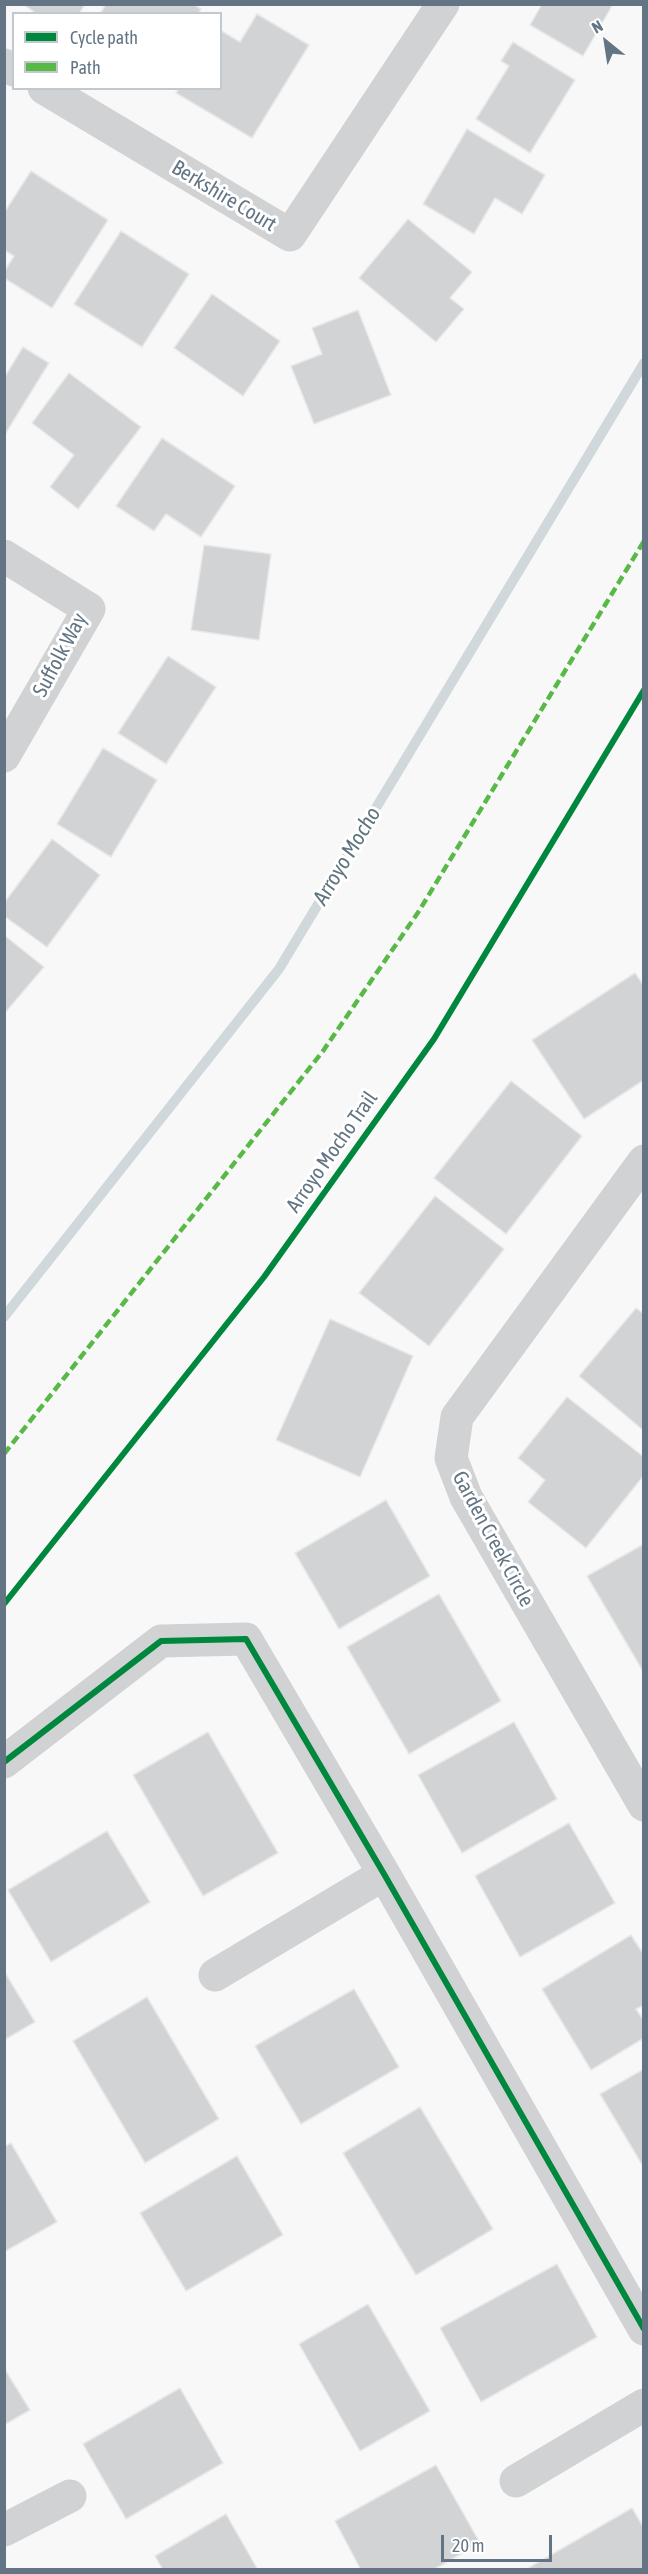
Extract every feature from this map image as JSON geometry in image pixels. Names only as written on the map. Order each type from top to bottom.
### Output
[{"type":"street","name":"Berkshire Court","points":[[47,90],[290,236],[443,4]]},
{"type":"street","name":"Suffolk Way","points":[[4,556],[89,609],[4,756]]},
{"type":"street","name":"Garden Creek Circle","points":[[644,1161],[457,1417],[451,1458],[466,1497],[644,1804]]},
{"type":"street","points":[[4,1762],[161,1641],[246,1640],[384,1874],[644,2329]]},
{"type":"street","points":[[215,1975],[384,1874]]},
{"type":"street","points":[[516,2481],[644,2405]]},
{"type":"street","points":[[4,2530],[70,2496]]},
{"type":"building","points":[[23,4],[85,4],[80,12],[34,12]]},
{"type":"building","points":[[106,4],[193,4],[201,9],[199,12],[101,12]]},
{"type":"building","points":[[542,4],[613,4],[583,56],[530,25]]},
{"type":"building","points":[[257,14],[309,45],[252,138],[176,93],[178,90],[222,90],[222,31],[240,42]]},
{"type":"building","points":[[513,42],[575,80],[530,153],[476,119],[509,66],[501,61]]},
{"type":"building","points":[[467,129],[545,175],[522,214],[495,198],[474,234],[423,204]]},
{"type":"building","points":[[31,171],[108,220],[52,308],[4,278],[4,272],[14,256],[4,250],[4,213]]},
{"type":"building","points":[[408,219],[472,272],[450,298],[464,309],[436,342],[359,278]]},
{"type":"building","points":[[121,231],[189,274],[142,347],[74,304]]},
{"type":"building","points":[[212,294],[280,341],[243,396],[174,348]]},
{"type":"building","points":[[358,310],[391,395],[314,424],[291,366],[322,354],[312,328]]},
{"type":"building","points":[[23,347],[49,363],[4,436],[4,378]]},
{"type":"building","points":[[69,373],[141,427],[78,509],[50,487],[74,455],[32,423]]},
{"type":"building","points":[[162,438],[235,486],[201,537],[166,514],[154,531],[116,506]]},
{"type":"building","points":[[204,545],[271,554],[259,640],[191,630]]},
{"type":"building","points":[[168,656],[216,687],[166,764],[118,733]]},
{"type":"building","points":[[103,748],[157,780],[111,857],[57,824]]},
{"type":"building","points":[[52,839],[100,875],[47,947],[4,916],[4,903]]},
{"type":"building","points":[[4,935],[44,967],[4,1014]]},
{"type":"building","points":[[635,973],[644,986],[644,1080],[584,1119],[532,1040]]},
{"type":"building","points":[[511,1081],[582,1136],[506,1234],[434,1178]]},
{"type":"building","points":[[435,1196],[504,1249],[429,1346],[359,1293]]},
{"type":"building","points":[[636,1308],[644,1314],[644,1431],[579,1376]]},
{"type":"building","points":[[330,1319],[413,1356],[360,1477],[276,1440]]},
{"type":"building","points":[[567,1397],[644,1457],[644,1475],[586,1548],[528,1502],[545,1480],[518,1458]]},
{"type":"building","points":[[386,1500],[430,1576],[339,1629],[295,1553]]},
{"type":"building","points":[[644,1544],[644,1673],[587,1576]]},
{"type":"building","points":[[439,1594],[501,1701],[409,1754],[347,1647]]},
{"type":"building","points":[[514,1722],[557,1799],[462,1853],[418,1775]]},
{"type":"building","points":[[208,1732],[278,1853],[203,1896],[133,1775]]},
{"type":"building","points":[[569,1823],[615,1903],[520,1957],[475,1876]]},
{"type":"building","points":[[107,1831],[150,1902],[51,1962],[8,1890]]},
{"type":"building","points":[[631,1935],[644,1955],[644,2005],[636,2009],[644,2021],[644,2038],[591,2070],[542,1989]]},
{"type":"building","points":[[4,1971],[35,2022],[4,2040]]},
{"type":"building","points":[[354,1989],[399,2067],[301,2124],[255,2046]]},
{"type":"building","points":[[147,1997],[219,2119],[145,2163],[73,2041]]},
{"type":"building","points":[[644,2069],[644,2168],[600,2094]]},
{"type":"building","points":[[420,2107],[493,2229],[416,2275],[343,2153]]},
{"type":"building","points":[[11,2143],[57,2222],[4,2252],[4,2147]]},
{"type":"building","points":[[237,2156],[283,2235],[186,2291],[140,2213]]},
{"type":"building","points":[[557,2264],[597,2337],[481,2402],[440,2328]]},
{"type":"building","points":[[368,2304],[430,2411],[360,2451],[299,2344]]},
{"type":"building","points":[[4,2368],[30,2410],[4,2425]]},
{"type":"building","points":[[180,2388],[223,2463],[126,2519],[83,2444]]},
{"type":"building","points":[[436,2465],[480,2543],[433,2570],[361,2570],[335,2521]]},
{"type":"building","points":[[632,2508],[644,2528],[644,2570],[525,2570]]},
{"type":"building","points":[[226,2514],[258,2570],[163,2570],[155,2556]]},
{"type":"waterway","name":"Arroyo Mocho","points":[[4,1317],[279,969],[644,363]]},
{"type":"marked path","points":[[4,1454],[323,1051],[419,911],[644,541]]},
{"type":"cycle path","name":"Arroyo Mocho Trail","points":[[4,1604],[264,1277],[434,1039],[644,690]]},
{"type":"cycle path","points":[[4,1762],[161,1641],[246,1639],[384,1874],[644,2329]]}]
